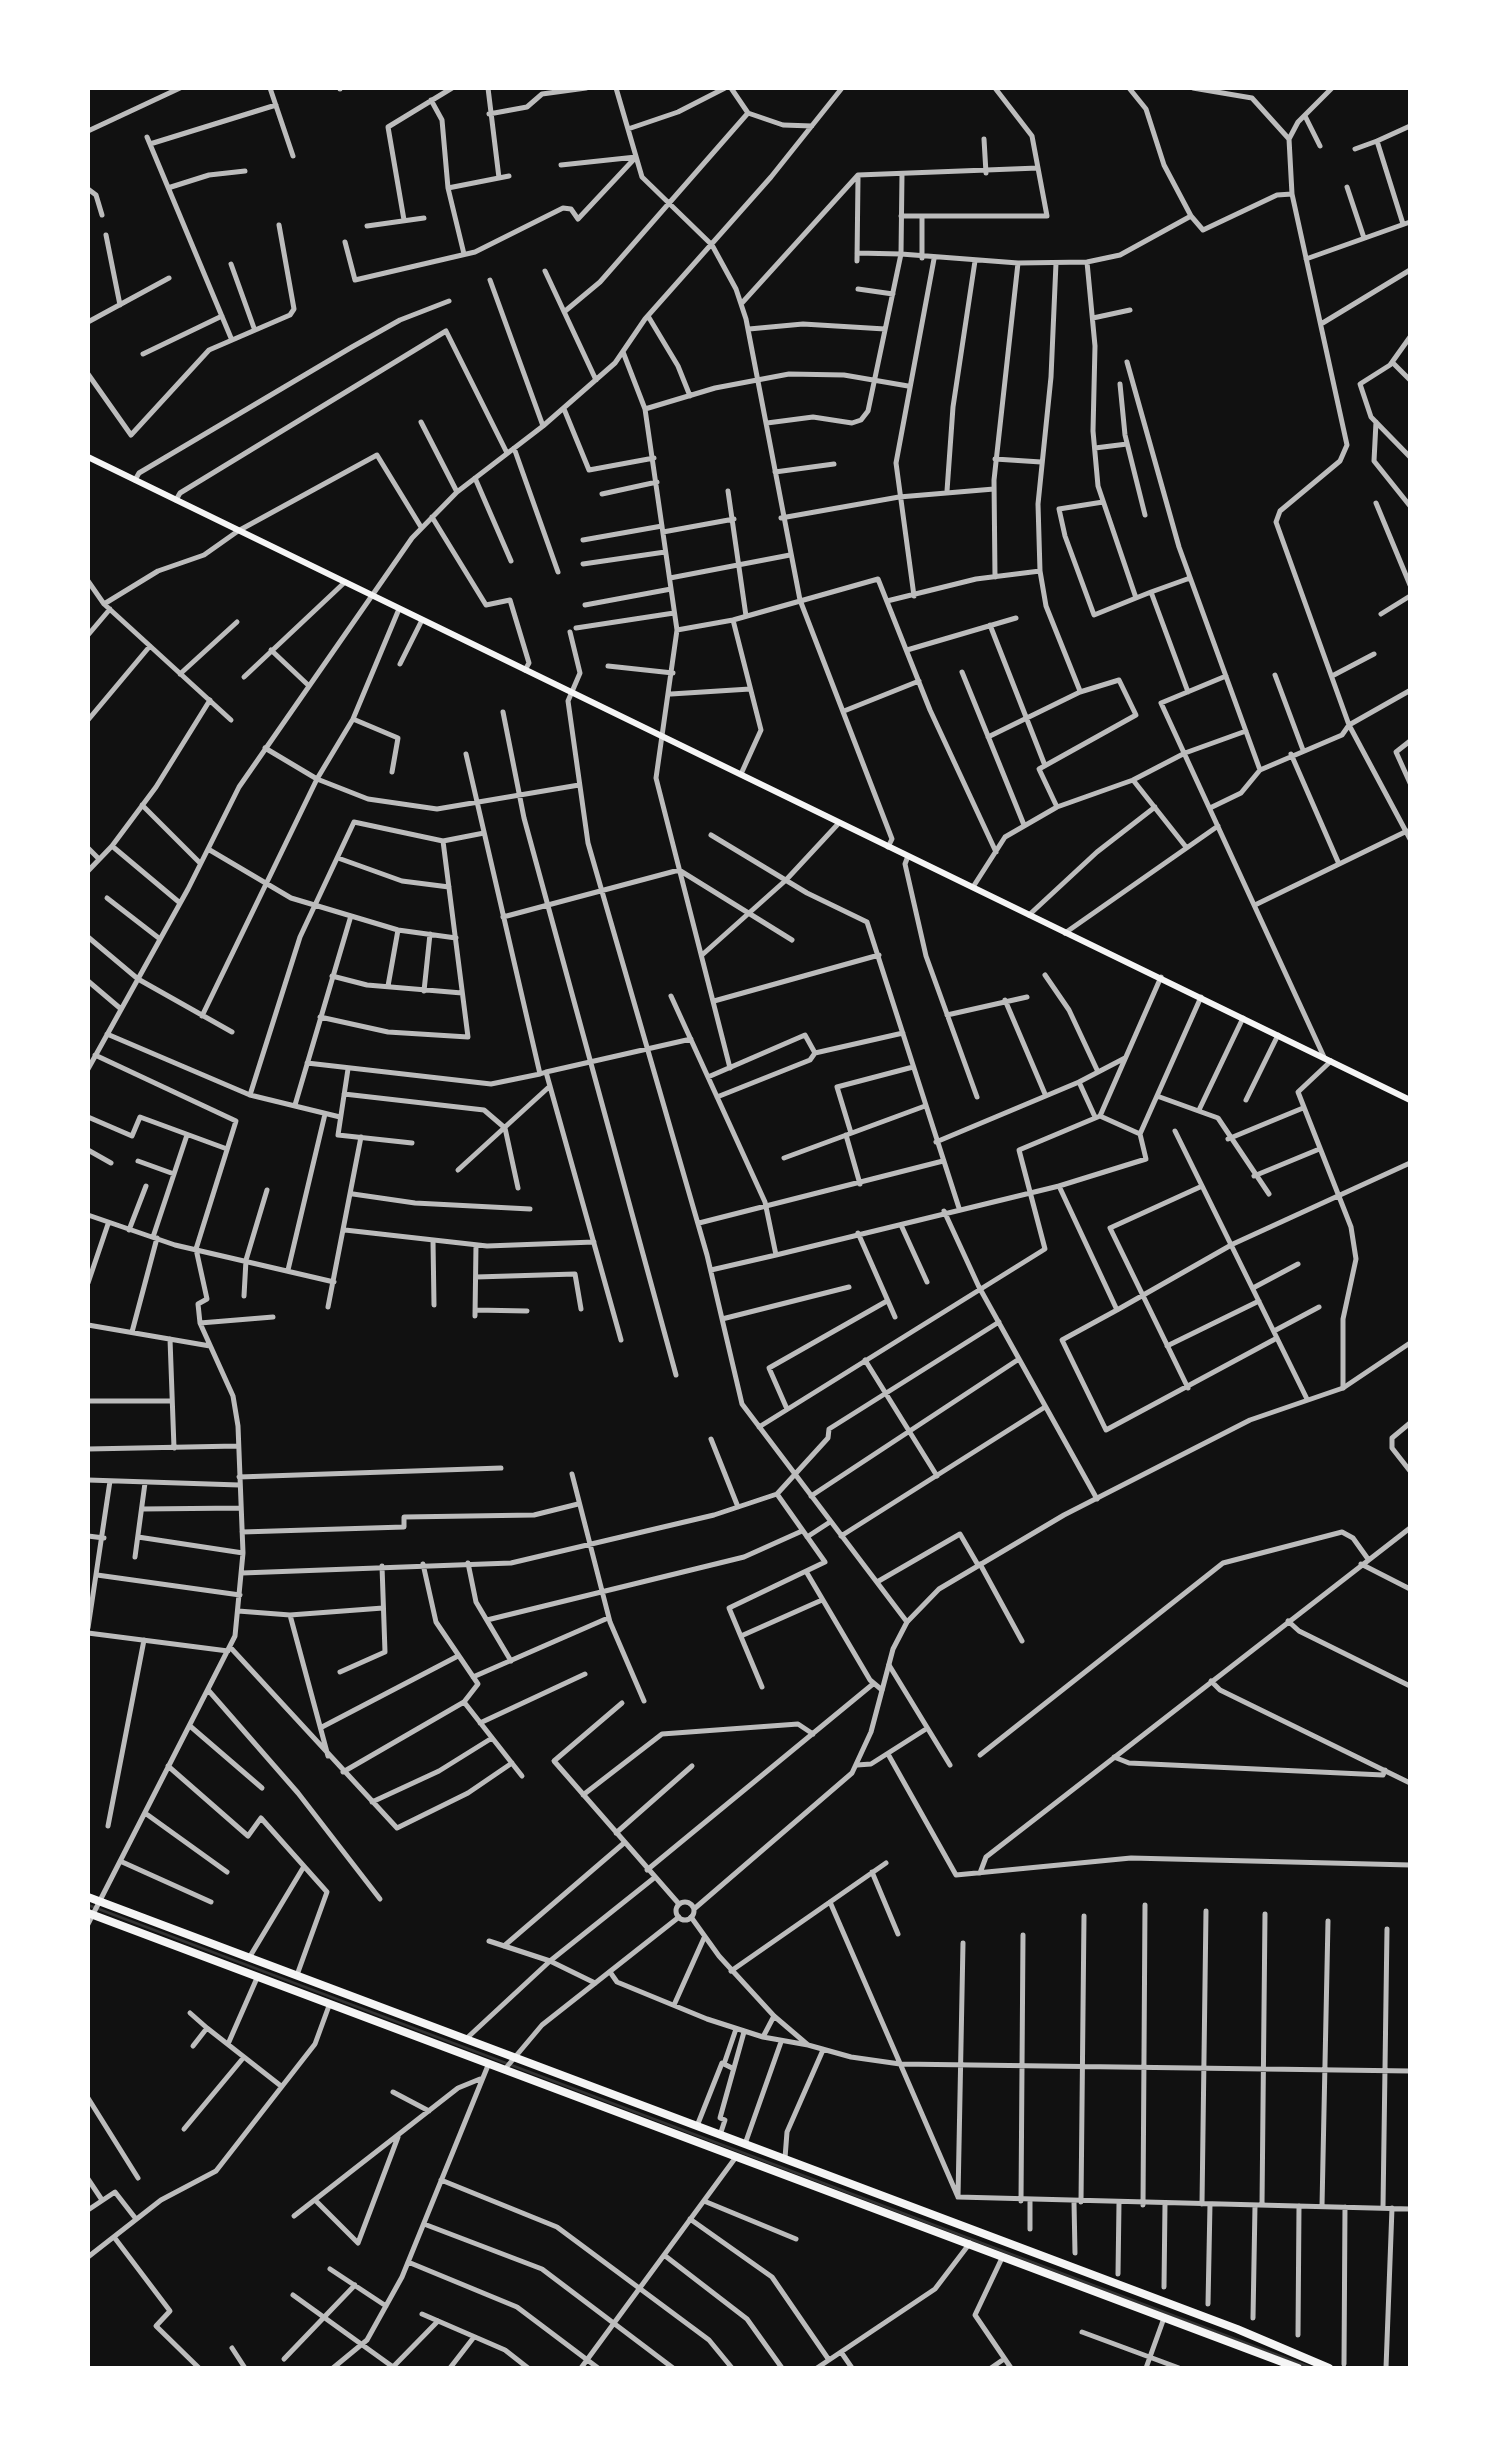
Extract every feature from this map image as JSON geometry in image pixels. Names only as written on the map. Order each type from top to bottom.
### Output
[{"type":"main road","points":[[88,457],[1410,1100]]},
{"type":"main road","points":[[88,1897],[93,1912]]},
{"type":"main road","points":[[93,1912],[249,1958],[466,2039],[508,2063],[738,2155],[966,2236],[1164,2318],[1298,2368]]},
{"type":"main road","points":[[93,1912],[488,2062],[508,2063],[720,2134],[966,2236],[1002,2258],[1023,2258],[1272,2342],[1329,2368]]},
{"type":"street","points":[[88,131],[180,88]]},
{"type":"street","points":[[270,88],[293,156]]},
{"type":"street","points":[[404,220],[388,126],[452,88]]},
{"type":"street","points":[[488,88],[499,178]]},
{"type":"street","points":[[489,114],[526,107],[542,94],[586,88]]},
{"type":"street","points":[[616,88],[649,188],[712,245],[741,304],[800,600],[892,839],[888,847]]},
{"type":"street","points":[[628,129],[678,112],[728,88],[748,114],[782,125],[812,126]]},
{"type":"street","points":[[88,1069],[265,748],[421,527],[457,492],[564,409],[623,352],[648,316],[842,88]]},
{"type":"street","points":[[901,216],[1047,216],[1032,136],[995,88]]},
{"type":"street","points":[[1129,88],[1146,109],[1164,165],[1191,216],[1203,230],[1277,195],[1292,194]]},
{"type":"street","points":[[1193,88],[1252,98],[1289,139]]},
{"type":"street","points":[[1332,88],[1304,116],[1289,139],[1292,194],[1347,445],[1345,455],[1275,517],[1348,725],[1410,839]]},
{"type":"street","points":[[432,100],[445,136],[448,188],[464,254]]},
{"type":"street","points":[[231,338],[148,141],[276,105]]},
{"type":"street","points":[[564,312],[600,282],[748,114]]},
{"type":"street","points":[[1304,116],[1320,146]]},
{"type":"street","points":[[1356,149],[1410,126]]},
{"type":"street","points":[[984,139],[986,173]]},
{"type":"street","points":[[1306,259],[1407,223],[1378,141]]},
{"type":"street","points":[[562,166],[636,157]]},
{"type":"street","points":[[345,242],[355,280],[464,254],[564,208],[571,209],[578,219],[636,157]]},
{"type":"street","points":[[741,304],[858,175],[1038,168]]},
{"type":"street","points":[[171,188],[210,174],[245,171]]},
{"type":"street","points":[[766,423],[813,417],[861,420],[868,411],[901,254],[902,174]]},
{"type":"street","points":[[858,175],[857,257],[901,254],[1018,264],[1087,262],[1137,249],[1191,216]]},
{"type":"street","points":[[448,188],[509,176]]},
{"type":"street","points":[[1347,187],[1364,238]]},
{"type":"street","points":[[88,189],[96,195],[102,214]]},
{"type":"street","points":[[922,216],[922,258]]},
{"type":"street","points":[[367,226],[424,218]]},
{"type":"street","points":[[88,374],[131,436],[198,360],[231,338],[290,315],[294,309],[279,225]]},
{"type":"street","points":[[106,235],[120,304]]},
{"type":"street","points":[[914,596],[896,464],[934,258]]},
{"type":"street","points":[[947,491],[953,407],[976,260]]},
{"type":"street","points":[[1087,262],[1093,318],[1095,448],[1104,502],[1136,598]]},
{"type":"street","points":[[1056,263],[1051,377],[1040,462],[1040,571],[1046,606],[1080,692]]},
{"type":"street","points":[[231,264],[254,328]]},
{"type":"street","points":[[995,577],[996,459],[1018,264]]},
{"type":"street","points":[[1321,324],[1410,270]]},
{"type":"street","points":[[545,271],[596,380]]},
{"type":"street","points":[[88,322],[169,278]]},
{"type":"street","points":[[490,280],[543,426]]},
{"type":"street","points":[[858,289],[893,294]]},
{"type":"street","points":[[135,480],[139,473],[352,346],[400,320],[449,301]]},
{"type":"street","points":[[1093,318],[1130,310]]},
{"type":"street","points":[[143,354],[222,316]]},
{"type":"street","points":[[648,316],[678,366],[690,396]]},
{"type":"street","points":[[748,329],[803,324],[886,329]]},
{"type":"street","points":[[176,500],[180,492],[446,331],[507,453]]},
{"type":"street","points":[[1410,337],[1392,362],[1360,384],[1376,422],[1410,458]]},
{"type":"street","points":[[623,352],[644,408],[654,458],[677,630],[671,694],[656,778],[730,1068]]},
{"type":"street","points":[[1127,362],[1190,578],[1260,770]]},
{"type":"street","points":[[1392,362],[1410,380]]},
{"type":"street","points":[[644,408],[758,379],[814,373],[908,386]]},
{"type":"street","points":[[1120,384],[1127,444],[1145,516]]},
{"type":"street","points":[[564,409],[589,470],[654,458]]},
{"type":"street","points":[[421,422],[457,492]]},
{"type":"street","points":[[1376,422],[1374,461],[1410,506]]},
{"type":"street","points":[[1095,448],[1127,444]]},
{"type":"street","points":[[514,448],[558,572]]},
{"type":"street","points":[[88,635],[107,606],[158,571],[204,555],[238,531],[377,456],[421,527]]},
{"type":"street","points":[[996,459],[1040,462]]},
{"type":"street","points":[[775,472],[834,464]]},
{"type":"street","points":[[475,478],[511,561]]},
{"type":"street","points":[[602,494],[657,482]]},
{"type":"street","points":[[781,518],[900,497],[994,489]]},
{"type":"street","points":[[728,492],[746,616]]},
{"type":"street","points":[[1104,502],[1059,510],[1094,615],[1190,578]]},
{"type":"street","points":[[1376,502],[1410,585]]},
{"type":"street","points":[[432,516],[486,604],[510,600],[529,663],[526,670]]},
{"type":"street","points":[[583,540],[734,519]]},
{"type":"street","points":[[583,564],[665,552]]},
{"type":"street","points":[[669,578],[790,555]]},
{"type":"street","points":[[887,601],[1040,571]]},
{"type":"street","points":[[677,630],[733,620],[878,579],[996,852]]},
{"type":"street","points":[[88,580],[107,606],[232,720]]},
{"type":"street","points":[[244,677],[345,582]]},
{"type":"street","points":[[585,605],[671,589]]},
{"type":"street","points":[[1151,592],[1188,692]]},
{"type":"street","points":[[1381,614],[1410,596]]},
{"type":"street","points":[[202,1016],[317,779],[353,719],[399,609]]},
{"type":"street","points":[[674,612],[573,630],[580,672],[568,701],[579,785],[602,892],[711,1270],[742,1404],[907,1622]]},
{"type":"street","points":[[907,650],[1016,618]]},
{"type":"street","points":[[400,664],[422,620]]},
{"type":"street","points":[[733,620],[761,730],[740,776]]},
{"type":"street","points":[[180,674],[237,622]]},
{"type":"street","points":[[990,625],[1044,764]]},
{"type":"street","points":[[88,720],[150,646]]},
{"type":"street","points":[[271,650],[307,684]]},
{"type":"street","points":[[1332,676],[1374,654]]},
{"type":"street","points":[[608,666],[673,672]]},
{"type":"street","points":[[962,672],[1024,825]]},
{"type":"street","points":[[1276,675],[1303,750]]},
{"type":"street","points":[[1226,676],[1161,703],[1328,1059],[1298,1092],[1351,1227],[1356,1259],[1344,1319],[1343,1388]]},
{"type":"street","points":[[988,737],[1080,692],[1119,680],[1136,715],[1039,769],[1057,806]]},
{"type":"street","points":[[844,711],[919,681]]},
{"type":"street","points":[[671,694],[750,689]]},
{"type":"street","points":[[1210,808],[1241,793],[1260,770],[1342,736],[1348,725],[1409,692]]},
{"type":"street","points":[[88,872],[142,806],[210,700]]},
{"type":"street","points":[[503,712],[548,908],[676,1376]]},
{"type":"street","points":[[353,719],[398,738],[392,772]]},
{"type":"street","points":[[974,887],[1006,837],[1024,825],[1057,806],[1132,780],[1246,730]]},
{"type":"street","points":[[1410,740],[1396,752],[1410,783]]},
{"type":"street","points":[[265,748],[317,779],[368,799],[436,810],[579,785]]},
{"type":"street","points":[[466,754],[543,1073],[550,1086],[621,1340]]},
{"type":"street","points":[[1291,754],[1340,864]]},
{"type":"street","points":[[1132,780],[1186,847]]},
{"type":"street","points":[[142,806],[201,864]]},
{"type":"street","points":[[1029,915],[1096,852],[1155,808]]},
{"type":"street","points":[[250,1095],[300,937],[356,821],[443,841],[485,832]]},
{"type":"street","points":[[702,955],[786,880],[838,824]]},
{"type":"street","points":[[1065,933],[1218,826]]},
{"type":"street","points":[[1257,904],[1406,831]]},
{"type":"street","points":[[711,835],[867,922],[959,1208]]},
{"type":"street","points":[[320,1017],[388,1032],[466,1038],[464,993],[443,841]]},
{"type":"street","points":[[112,846],[180,903]]},
{"type":"street","points":[[88,848],[99,860]]},
{"type":"street","points":[[208,849],[266,885],[350,919],[456,938]]},
{"type":"street","points":[[908,856],[909,889],[977,1098]]},
{"type":"street","points":[[338,858],[402,881],[449,887]]},
{"type":"street","points":[[503,918],[679,870],[792,940]]},
{"type":"street","points":[[107,898],[160,939]]},
{"type":"street","points":[[295,1106],[350,919]]},
{"type":"street","points":[[388,988],[398,930]]},
{"type":"street","points":[[424,991],[430,934]]},
{"type":"street","points":[[88,937],[138,978],[232,1032]]},
{"type":"street","points":[[714,1000],[879,955]]},
{"type":"street","points":[[1045,975],[1069,1010],[1098,1072]]},
{"type":"street","points":[[332,976],[388,988],[464,993]]},
{"type":"street","points":[[759,1427],[1047,1246],[1019,1150],[1098,1116],[1162,977]]},
{"type":"street","points":[[88,981],[121,1009]]},
{"type":"street","points":[[672,996],[766,1209],[776,1255]]},
{"type":"street","points":[[947,1015],[1027,996]]},
{"type":"street","points":[[711,1270],[1059,1186],[1146,1159],[1140,1134],[1201,996]]},
{"type":"street","points":[[1005,1000],[1045,1094]]},
{"type":"street","points":[[1198,1111],[1243,1018]]},
{"type":"street","points":[[717,1097],[810,1060],[816,1053],[903,1033]]},
{"type":"street","points":[[107,1034],[250,1095],[340,1118]]},
{"type":"street","points":[[708,1077],[806,1035],[816,1053]]},
{"type":"street","points":[[1246,1100],[1278,1035]]},
{"type":"street","points":[[307,1063],[491,1084],[691,1039]]},
{"type":"street","points":[[92,1057],[231,1116],[236,1122],[196,1249],[207,1300],[198,1304],[200,1323],[233,1396],[243,1553],[238,1612],[229,1649],[93,1912]]},
{"type":"street","points":[[936,1142],[1126,1058]]},
{"type":"street","points":[[860,1184],[837,1087],[914,1067]]},
{"type":"street","points":[[348,1069],[338,1135],[412,1143]]},
{"type":"street","points":[[1078,1082],[1098,1116],[1140,1134]]},
{"type":"street","points":[[458,1170],[550,1086]]},
{"type":"street","points":[[344,1094],[484,1110],[505,1128],[518,1188]]},
{"type":"street","points":[[1156,1096],[1218,1118],[1228,1139],[1269,1194]]},
{"type":"street","points":[[784,1158],[925,1106]]},
{"type":"street","points":[[1228,1139],[1303,1108]]},
{"type":"street","points":[[288,1270],[325,1114]]},
{"type":"street","points":[[88,1116],[131,1136],[140,1117],[228,1150]]},
{"type":"street","points":[[1175,1131],[1307,1398]]},
{"type":"street","points":[[132,1333],[155,1238],[187,1135]]},
{"type":"street","points":[[328,1307],[360,1137]]},
{"type":"street","points":[[88,1150],[111,1163]]},
{"type":"street","points":[[1254,1176],[1318,1150]]},
{"type":"street","points":[[138,1161],[174,1174]]},
{"type":"street","points":[[698,1223],[766,1209],[943,1161]]},
{"type":"street","points":[[1320,1307],[1188,1389],[1106,1430],[1062,1340],[1233,1244],[1410,1163]]},
{"type":"street","points":[[129,1230],[146,1186]]},
{"type":"street","points":[[1059,1186],[1117,1310]]},
{"type":"street","points":[[1188,1389],[1110,1228],[1200,1187]]},
{"type":"street","points":[[244,1296],[246,1260],[267,1190]]},
{"type":"street","points":[[352,1194],[415,1203],[530,1209]]},
{"type":"street","points":[[944,1211],[979,1287],[1098,1499]]},
{"type":"street","points":[[88,1215],[155,1238],[334,1282]]},
{"type":"street","points":[[88,1283],[108,1224]]},
{"type":"street","points":[[901,1225],[927,1282]]},
{"type":"street","points":[[345,1230],[476,1245],[594,1242]]},
{"type":"street","points":[[858,1232],[895,1317]]},
{"type":"street","points":[[433,1241],[434,1304]]},
{"type":"street","points":[[476,1245],[476,1313],[528,1312]]},
{"type":"street","points":[[1253,1288],[1298,1264]]},
{"type":"street","points":[[476,1277],[575,1274],[581,1309]]},
{"type":"street","points":[[722,1320],[849,1287]]},
{"type":"street","points":[[787,1410],[769,1368],[887,1301]]},
{"type":"street","points":[[1166,1346],[1259,1301]]},
{"type":"street","points":[[200,1323],[273,1317]]},
{"type":"street","points":[[242,1573],[511,1563],[738,1507],[777,1494],[828,1438],[829,1429],[999,1322]]},
{"type":"street","points":[[88,1325],[210,1346]]},
{"type":"street","points":[[170,1339],[174,1448]]},
{"type":"street","points":[[691,1917],[694,1909],[828,1797],[858,1764],[888,1662],[907,1622],[939,1588],[1250,1420],[1343,1388],[1410,1343]]},
{"type":"street","points":[[810,1496],[1019,1359]]},
{"type":"street","points":[[865,1360],[936,1476]]},
{"type":"street","points":[[88,1401],[172,1401]]},
{"type":"street","points":[[842,1536],[1045,1407]]},
{"type":"street","points":[[1410,1423],[1392,1438],[1392,1448],[1410,1471]]},
{"type":"street","points":[[711,1439],[738,1507]]},
{"type":"street","points":[[88,1449],[237,1446]]},
{"type":"street","points":[[88,1480],[239,1481],[501,1468]]},
{"type":"street","points":[[572,1474],[609,1618],[644,1701]]},
{"type":"street","points":[[110,1481],[88,1631],[229,1649],[397,1828],[468,1793],[512,1763]]},
{"type":"street","points":[[136,1557],[145,1483]]},
{"type":"street","points":[[762,1687],[729,1608],[825,1562],[777,1494]]},
{"type":"street","points":[[242,1532],[404,1526],[404,1517],[534,1515],[578,1504]]},
{"type":"street","points":[[142,1509],[240,1508]]},
{"type":"street","points":[[487,1620],[744,1558],[830,1522]]},
{"type":"street","points":[[980,1873],[983,1860],[1410,1528]]},
{"type":"street","points":[[980,1756],[1223,1562],[1342,1532],[1352,1538],[1368,1559]]},
{"type":"street","points":[[877,1582],[960,1534],[1022,1641]]},
{"type":"street","points":[[88,1536],[104,1538]]},
{"type":"street","points":[[138,1537],[243,1553]]},
{"type":"street","points":[[468,1563],[472,1588],[511,1662]]},
{"type":"street","points":[[343,1772],[478,1690],[436,1622],[423,1564]]},
{"type":"street","points":[[1361,1564],[1410,1589]]},
{"type":"street","points":[[340,1672],[385,1652],[382,1566]]},
{"type":"street","points":[[806,1573],[873,1684],[882,1690]]},
{"type":"street","points":[[97,1575],[240,1595]]},
{"type":"street","points":[[741,1636],[822,1600]]},
{"type":"street","points":[[238,1612],[290,1614],[383,1608]]},
{"type":"street","points":[[290,1614],[328,1756]]},
{"type":"street","points":[[473,1677],[609,1618]]},
{"type":"street","points":[[1288,1621],[1299,1631],[1410,1686]]},
{"type":"street","points":[[108,1826],[144,1640]]},
{"type":"street","points":[[322,1727],[458,1656]]},
{"type":"street","points":[[888,1662],[950,1765]]},
{"type":"street","points":[[480,1723],[585,1674]]},
{"type":"street","points":[[1211,1681],[1220,1690],[1410,1783]]},
{"type":"street","points":[[647,1870],[873,1684]]},
{"type":"street","points":[[208,1690],[298,1792],[380,1899]]},
{"type":"street","points":[[464,1702],[522,1776]]},
{"type":"street","points":[[622,1703],[554,1760],[679,1904],[678,1917]]},
{"type":"street","points":[[583,1795],[662,1734],[798,1724],[812,1734]]},
{"type":"street","points":[[190,1726],[262,1788]]},
{"type":"street","points":[[858,1764],[871,1764],[926,1729]]},
{"type":"street","points":[[372,1802],[439,1771],[492,1738]]},
{"type":"street","points":[[888,1754],[952,1872],[980,1873],[1131,1858],[1410,1865]]},
{"type":"street","points":[[1114,1757],[1129,1764],[1383,1774],[1384,1770]]},
{"type":"street","points":[[168,1766],[248,1836],[261,1818],[327,1892],[297,1976]]},
{"type":"street","points":[[616,1833],[692,1766]]},
{"type":"street","points":[[144,1812],[227,1872]]},
{"type":"street","points":[[504,1946],[624,1844]]},
{"type":"street","points":[[120,1861],[210,1902]]},
{"type":"street","points":[[732,1971],[886,1863]]},
{"type":"street","points":[[249,1958],[303,1868]]},
{"type":"street","points":[[872,1872],[898,1934]]},
{"type":"street","points":[[466,2039],[550,1961],[654,1878]]},
{"type":"street","points":[[679,1904],[688,1902],[694,1909]]},
{"type":"street","points":[[830,1902],[958,2197]]},
{"type":"street","points":[[1143,2204],[1145,1904]]},
{"type":"street","points":[[1206,1911],[1202,2066],[1208,2304]]},
{"type":"street","points":[[1253,2318],[1266,1914]]},
{"type":"street","points":[[1075,2253],[1084,1916]]},
{"type":"street","points":[[508,2063],[594,1982],[678,1917],[691,1917]]},
{"type":"street","points":[[691,1917],[732,1971],[808,2045]]},
{"type":"street","points":[[1322,2206],[1328,1922]]},
{"type":"street","points":[[1383,2207],[1387,1929]]},
{"type":"street","points":[[1021,2201],[1023,1934]]},
{"type":"street","points":[[674,2005],[704,1938]]},
{"type":"street","points":[[489,1941],[550,1961],[594,1982]]},
{"type":"street","points":[[958,2197],[964,1943]]},
{"type":"street","points":[[610,1972],[617,1982],[744,2032],[900,2064],[1410,2071]]},
{"type":"street","points":[[228,2044],[258,1976]]},
{"type":"street","points":[[88,2257],[192,2180],[216,2171],[315,2044],[330,2004]]},
{"type":"street","points":[[190,2013],[281,2086]]},
{"type":"street","points":[[763,2037],[774,2016]]},
{"type":"street","points":[[194,2046],[207,2028]]},
{"type":"street","points":[[696,2126],[736,2029]]},
{"type":"street","points":[[732,2068],[744,2032]]},
{"type":"street","points":[[745,2144],[781,2042]]},
{"type":"street","points":[[785,2159],[787,2132],[823,2050]]},
{"type":"street","points":[[184,2129],[244,2057]]},
{"type":"street","points":[[333,2368],[362,2344],[386,2306],[424,2224],[488,2062]]},
{"type":"street","points":[[720,2118],[736,2070],[724,2065]]},
{"type":"street","points":[[294,2216],[458,2088],[483,2077]]},
{"type":"street","points":[[392,2092],[429,2111]]},
{"type":"street","points":[[88,2098],[138,2178]]},
{"type":"street","points":[[705,2111],[724,2120],[720,2134]]},
{"type":"street","points":[[314,2200],[358,2242],[400,2134]]},
{"type":"street","points":[[581,2368],[738,2155]]},
{"type":"street","points":[[88,2179],[102,2200]]},
{"type":"street","points":[[441,2180],[557,2227],[716,2347],[732,2368]]},
{"type":"street","points":[[88,2210],[115,2192],[136,2219]]},
{"type":"street","points":[[958,2197],[1030,2202],[1410,2208]]},
{"type":"street","points":[[704,2201],[796,2239]]},
{"type":"street","points":[[1030,2202],[1030,2229]]},
{"type":"street","points":[[1118,2274],[1119,2203]]},
{"type":"street","points":[[1164,2204],[1164,2288]]},
{"type":"street","points":[[1298,2335],[1300,2206]]},
{"type":"street","points":[[1344,2364],[1345,2207]]},
{"type":"street","points":[[1386,2368],[1392,2208]]},
{"type":"street","points":[[690,2220],[772,2276],[829,2360]]},
{"type":"street","points":[[424,2224],[542,2269],[674,2368]]},
{"type":"street","points":[[817,2368],[935,2289],[966,2236]]},
{"type":"street","points":[[114,2237],[170,2311],[156,2326],[199,2368]]},
{"type":"street","points":[[664,2256],[747,2319],[782,2368]]},
{"type":"street","points":[[1002,2258],[975,2315],[1010,2368]]},
{"type":"street","points":[[408,2262],[517,2307],[598,2368]]},
{"type":"street","points":[[330,2269],[386,2306]]},
{"type":"street","points":[[284,2359],[355,2285]]},
{"type":"street","points":[[292,2296],[392,2368],[438,2322]]},
{"type":"street","points":[[422,2314],[504,2350],[528,2368]]},
{"type":"street","points":[[1146,2368],[1164,2318]]},
{"type":"street","points":[[1082,2332],[1179,2368]]},
{"type":"street","points":[[450,2368],[474,2337]]},
{"type":"street","points":[[232,2348],[245,2368]]},
{"type":"street","points":[[841,2352],[852,2368]]},
{"type":"street","points":[[991,2368],[1004,2360]]},
{"type":"waterway","points":[[88,1905],[1312,2368]]}]
